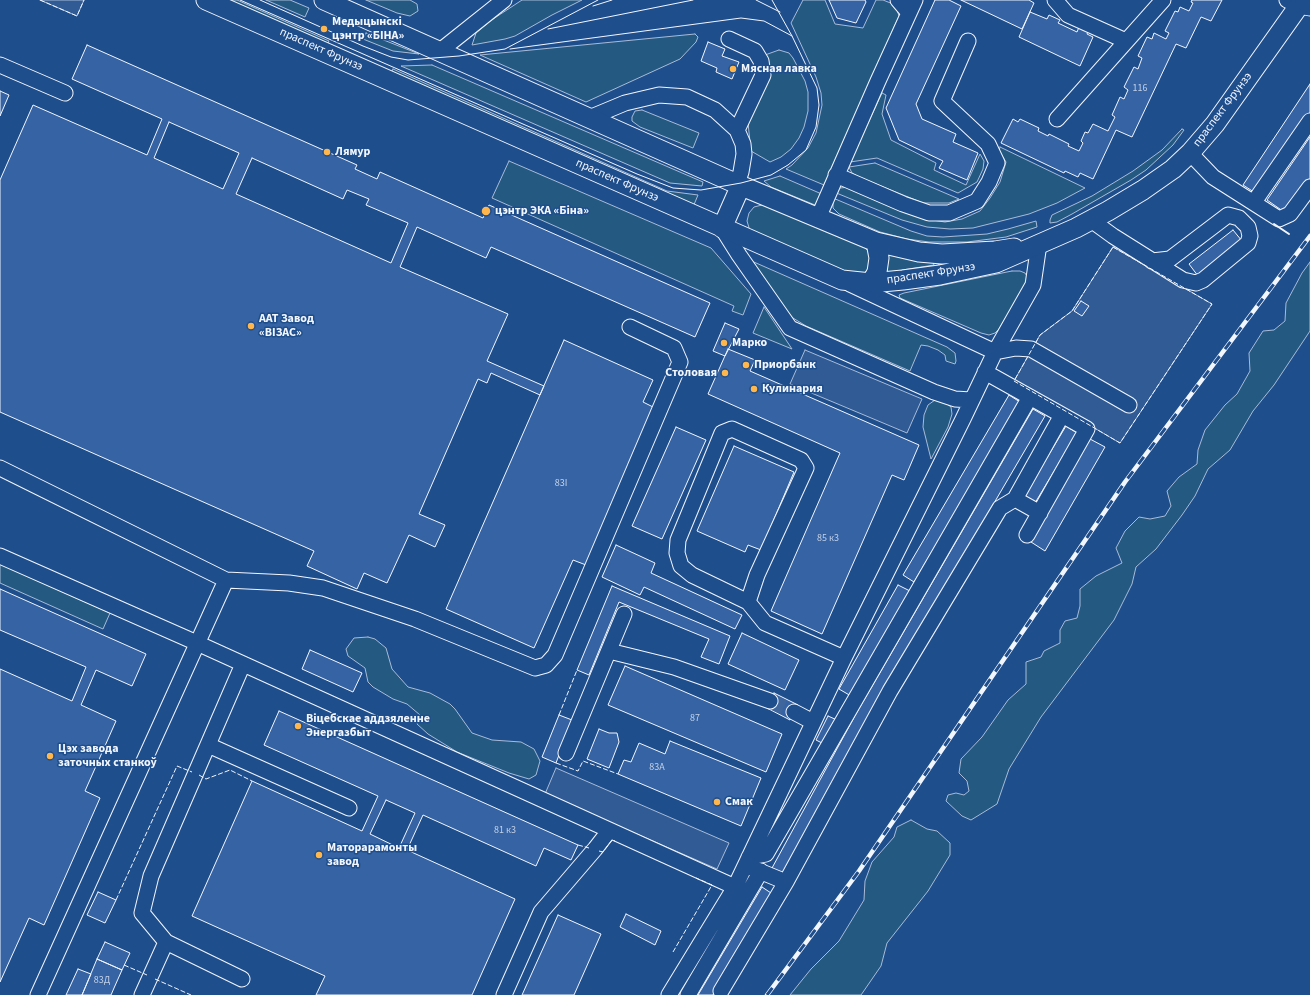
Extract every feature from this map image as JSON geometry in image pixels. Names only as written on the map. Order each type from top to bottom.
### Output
[{"type":"main road","name":"праспект Фрунзэ","points":[[206,0],[842,280],[870,283],[940,275],[996,263],[1091,220],[1143,190],[1173,169],[1190,153],[1215,124],[1300,3]]},
{"type":"main road","name":"праспект Фрунзэ","points":[[324,0],[739,185],[876,242],[918,252],[942,254],[995,251],[1039,244]]},
{"type":"main road","points":[[722,228],[739,185]]},
{"type":"main road","points":[[870,283],[877,272],[879,258],[876,242]]},
{"type":"lane","points":[[440,51],[504,0]]},
{"type":"lane","points":[[818,218],[912,7],[898,0]]},
{"type":"lane","points":[[1055,0],[1068,15],[1126,41]]},
{"type":"lane","points":[[1057,119],[1163,0]]},
{"type":"lane","points":[[729,39],[755,51],[761,61],[763,75],[737,130]]},
{"type":"lane","points":[[836,175],[903,204],[929,213],[949,213],[977,201],[989,182],[997,163],[988,144],[942,101],[968,42]]},
{"type":"lane","points":[[0,65],[65,93]]},
{"type":"lane","points":[[589,118],[625,103],[659,95],[687,97],[715,110],[737,130],[743,144],[744,154],[739,185]]},
{"type":"lane","points":[[1254,202],[1310,121]]},
{"type":"lane","points":[[1190,153],[1212,177],[1279,219],[1290,214],[1310,188]]},
{"type":"lane","points":[[1091,220],[1112,236],[1152,261],[1183,280],[1196,283],[1203,280],[1248,243],[1250,236],[1248,227],[1239,218],[1228,215],[1170,259],[1152,261]]},
{"type":"lane","points":[[722,228],[790,328],[934,392],[955,399],[971,400]]},
{"type":"lane","points":[[669,995],[735,887],[844,658],[971,400],[995,352],[1033,285],[1039,244]]},
{"type":"lane","points":[[842,280],[995,352],[1016,348],[1031,349],[1129,405]]},
{"type":"lane","points":[[0,468],[226,580],[289,583],[323,588],[415,619],[535,668],[546,665],[555,655],[680,362],[674,348],[630,327]]},
{"type":"lane","points":[[985,372],[1087,429],[1027,535]]},
{"type":"lane","points":[[747,861],[766,854],[1030,397]]},
{"type":"lane","points":[[721,991],[786,882],[914,651],[1000,508],[1015,499],[1062,415]]},
{"type":"lane","points":[[748,602],[757,575],[806,468],[801,460],[732,429],[722,434],[678,540],[677,553],[681,566],[692,575],[748,602],[765,623],[844,658]]},
{"type":"lane","points":[[1015,499],[1040,513]]},
{"type":"lane","points":[[0,556],[197,643],[735,887]]},
{"type":"lane","points":[[38,995],[226,580]]},
{"type":"lane","points":[[566,753],[624,614]]},
{"type":"lane","points":[[609,651],[674,667],[770,701]]},
{"type":"lane","points":[[242,980],[166,942],[142,913],[151,876],[243,664]]},
{"type":"lane","points":[[794,712],[813,722]]},
{"type":"lane","points":[[208,744],[349,808]]},
{"type":"lane","points":[[504,995],[541,912],[595,849],[609,830]]},
{"type":"lane","points":[[747,861],[761,871],[786,882]]},
{"type":"lane","points":[[688,995],[761,871]]},
{"type":"lane","points":[[142,995],[166,942]]},
{"type":"shaded area","points":[[40,0],[84,0],[77,16]]},
{"type":"shaded area","points":[[224,0],[237,0],[329,41],[327,45]]},
{"type":"shaded area","points":[[266,0],[290,0],[309,8],[305,17]]},
{"type":"shaded area","points":[[366,0],[410,0],[417,4],[418,11],[410,16],[397,13]]},
{"type":"shaded area","points":[[522,0],[582,0],[515,36],[472,45],[476,33],[490,21]]},
{"type":"shaded area","points":[[803,0],[825,0],[835,24],[863,28],[876,0],[883,0],[893,4],[899,16],[824,185],[786,169],[792,165],[808,148],[816,133],[822,105],[821,93],[816,77],[791,23]]},
{"type":"shaded area","points":[[366,33],[419,54],[393,51],[363,39]]},
{"type":"shaded area","points":[[695,34],[698,37],[696,42],[680,59],[586,102],[480,55]]},
{"type":"shaded area","points":[[779,50],[789,53],[805,81],[808,92],[808,111],[804,127],[799,138],[791,149],[781,157],[770,162],[751,151],[748,123],[765,55]]},
{"type":"shaded area","points":[[432,65],[703,182],[702,186],[670,183],[401,66]]},
{"type":"shaded area","points":[[393,69],[667,191],[698,195],[693,207],[390,75]]},
{"type":"shaded area","points":[[882,93],[886,95],[882,114],[891,140],[936,163],[934,170],[966,185],[980,154],[984,161],[983,169],[977,182],[958,193],[877,158],[850,162]]},
{"type":"shaded area","points":[[642,110],[699,133],[693,148],[640,127],[632,121],[635,111]]},
{"type":"shaded area","points":[[1182,129],[1184,130],[1173,145],[1146,170],[1072,214],[1057,222],[1050,223],[1052,215],[1092,196],[1133,171],[1162,150]]},
{"type":"shaded area","points":[[1000,147],[1085,188],[1057,203],[1029,214],[973,228],[950,229],[927,227],[902,220],[834,192],[840,188],[850,187],[926,219],[945,222],[962,219],[980,211],[1000,182],[1006,162],[999,151]]},
{"type":"shaded area","points":[[509,161],[711,248],[751,294],[743,315],[732,311],[734,306],[492,198]]},
{"type":"shaded area","points":[[875,163],[959,199],[949,203],[923,203],[861,178],[852,173],[849,167]]},
{"type":"shaded area","points":[[780,176],[824,195],[821,202],[815,205],[771,187],[764,181]]},
{"type":"shaded area","points":[[833,198],[911,231],[927,236],[943,237],[987,234],[1036,221],[1037,227],[1006,237],[967,242],[929,242],[907,239],[880,232],[839,214],[833,208]]},
{"type":"shaded area","points":[[762,205],[771,207],[863,246],[868,251],[871,261],[867,271],[861,275],[852,276],[750,231],[747,221],[749,213],[754,207]]},
{"type":"shaded area","points":[[1113,247],[1212,304],[1120,443],[1014,381],[1040,335],[1072,311]]},
{"type":"shaded area","points":[[885,253],[933,262],[934,265],[883,273]]},
{"type":"shaded area","points":[[747,259],[947,347],[955,353],[955,364],[946,361],[945,355],[938,350],[921,345],[910,371],[806,326],[793,318],[778,302]]},
{"type":"shaded area","points":[[1310,262],[1310,331],[1274,385],[1253,411],[1230,450],[1208,469],[1195,496],[1182,515],[1156,549],[1136,567],[1132,584],[1114,620],[1041,717],[1009,769],[997,804],[971,820],[962,816],[946,801],[948,795],[956,793],[964,795],[969,791],[967,781],[959,773],[961,759],[982,737],[1008,700],[1026,684],[1026,662],[1041,657],[1044,651],[1060,643],[1060,630],[1065,621],[1077,618],[1080,606],[1080,589],[1096,576],[1122,563],[1116,548],[1125,531],[1139,517],[1150,519],[1165,516],[1171,506],[1167,491],[1179,477],[1197,464],[1198,450],[1205,430],[1225,405],[1237,394],[1250,371],[1249,353],[1263,331],[1274,330],[1285,321],[1286,303],[1302,273]]},
{"type":"shaded area","points":[[1012,271],[1020,271],[1025,273],[1028,278],[1026,284],[999,329],[995,333],[989,335],[981,333],[900,298],[899,295],[904,293]]},
{"type":"shaded area","points":[[764,307],[792,349],[753,333]]},
{"type":"shaded area","points":[[805,350],[922,399],[907,433],[790,384]]},
{"type":"shaded area","points":[[935,400],[943,401],[951,407],[952,414],[948,427],[931,459],[923,427],[924,415],[928,405]]},
{"type":"shaded area","points":[[0,564],[110,613],[103,629],[0,583]]},
{"type":"shaded area","points":[[368,637],[375,639],[386,648],[392,669],[408,687],[430,693],[450,704],[472,733],[492,740],[521,742],[534,749],[540,761],[536,775],[529,779],[509,773],[457,752],[428,734],[417,724],[420,715],[407,704],[393,699],[373,687],[368,682],[365,668],[348,656],[346,649],[354,638]]},
{"type":"shaded area","points":[[556,768],[729,843],[717,869],[545,794]]},
{"type":"shaded area","points":[[911,820],[927,829],[937,831],[950,843],[950,855],[928,891],[887,943],[881,966],[861,995],[790,995],[811,969],[839,941],[864,900],[865,881],[872,862],[894,837],[897,827]]},
{"type":"building","points":[[829,0],[865,0],[866,2],[856,23],[837,18]]},
{"type":"building","points":[[935,0],[949,0],[961,6],[916,104],[922,119],[956,134],[953,142],[978,153],[967,180],[939,168],[943,161],[899,140],[886,108]]},
{"type":"building","points":[[961,0],[1029,0],[1034,3],[1022,29]]},
{"type":"building","points":[[1192,0],[1222,0],[1211,21],[1201,17],[1186,48],[1176,44],[1132,137],[1116,130],[1093,179],[1080,173],[1078,177],[1065,171],[1064,173],[1001,143],[1013,119],[1018,122],[1020,119],[1039,128],[1038,131],[1048,136],[1049,134],[1079,151],[1083,143],[1081,141],[1085,132],[1088,133],[1093,124],[1108,131],[1115,117],[1112,115],[1120,97],[1124,99],[1128,90],[1124,87],[1134,67],[1138,69],[1142,58],[1138,56],[1147,37],[1152,39],[1154,33],[1166,39],[1169,33],[1165,31],[1175,11],[1178,12],[1180,7],[1189,11],[1193,3],[1191,2]]},
{"type":"building","points":[[1030,12],[1047,19],[1049,15],[1060,20],[1058,23],[1077,32],[1079,27],[1088,31],[1087,34],[1093,37],[1080,66],[1019,37]]},
{"type":"building","points":[[708,42],[725,49],[722,56],[739,62],[732,79],[716,72],[717,68],[701,61]]},
{"type":"building","name":"ААТ Завод «ВІЗАС»","points":[[87,45],[357,165],[355,169],[377,179],[380,172],[483,218],[489,205],[710,303],[695,337],[491,247],[486,258],[417,227],[400,267],[508,314],[487,361],[544,386],[540,395],[491,373],[487,383],[478,379],[419,514],[445,525],[435,547],[409,535],[387,583],[364,573],[357,589],[307,566],[314,551],[0,412],[0,180],[33,105],[147,155],[162,119],[72,79]],"holes":[[[169,122],[239,153],[223,189],[154,158]],[[252,158],[343,199],[347,190],[369,199],[366,205],[408,223],[391,263],[236,194]]]},
{"type":"building","points":[[1310,84],[1310,114],[1257,194],[1243,185]]},
{"type":"building","points":[[0,91],[9,95],[0,116]]},
{"type":"building","points":[[1310,137],[1310,181],[1287,214],[1267,200]]},
{"type":"building","points":[[1233,230],[1242,241],[1198,276],[1189,264]]},
{"type":"building","points":[[1081,301],[1089,306],[1082,316],[1074,311]]},
{"type":"building","name":"Марко","points":[[725,323],[739,329],[725,356],[713,351]]},
{"type":"building","points":[[564,340],[653,380],[643,402],[655,408],[586,565],[573,560],[534,648],[446,609]]},
{"type":"building","points":[[728,349],[755,360],[750,371],[919,445],[904,480],[892,475],[822,634],[771,611],[840,453],[708,394]]},
{"type":"building","points":[[1009,395],[1020,402],[914,582],[903,575]]},
{"type":"building","points":[[1033,409],[1045,416],[874,708],[783,874],[772,868],[857,712]]},
{"type":"building","points":[[1066,426],[1077,433],[1035,503],[1024,496]]},
{"type":"building","points":[[676,427],[706,440],[662,539],[632,526]]},
{"type":"building","points":[[1090,439],[1105,447],[1045,551],[1031,542]]},
{"type":"building","points":[[734,446],[794,472],[761,550],[748,545],[745,552],[697,531]]},
{"type":"building","points":[[616,545],[655,563],[651,573],[742,615],[735,629],[644,587],[640,595],[602,577]]},
{"type":"building","points":[[898,585],[910,591],[851,696],[839,689]]},
{"type":"building","points":[[612,586],[730,636],[719,664],[701,657],[709,639],[619,602],[589,675],[577,670]]},
{"type":"building","name":"Цэх завода заточных станкоў","points":[[0,589],[146,654],[132,686],[96,670],[81,705],[116,721],[85,791],[100,798],[44,925],[29,918],[0,982],[0,669],[72,701],[86,667],[0,630]]},
{"type":"building","points":[[742,633],[799,660],[785,690],[728,664]]},
{"type":"building","points":[[310,650],[362,673],[353,692],[302,669]]},
{"type":"building","points":[[625,666],[782,734],[766,772],[608,705]]},
{"type":"building","points":[[774,693],[798,705],[790,720],[767,708]]},
{"type":"building","name":"Маторарамонты завод","points":[[279,711],[578,845],[571,860],[544,848],[536,866],[423,815],[407,850],[515,899],[472,995],[316,995],[325,976],[192,916],[252,781],[362,831],[378,796],[264,745]],"holes":[[[386,800],[415,813],[399,848],[370,834]]]},
{"type":"building","points":[[559,715],[572,720],[556,763],[542,757]]},
{"type":"building","points":[[828,716],[837,720],[824,744],[816,740]]},
{"type":"building","points":[[599,729],[609,733],[617,733],[619,742],[609,768],[587,759]]},
{"type":"building","name":"Смак","points":[[670,741],[761,778],[741,826],[618,774],[624,760],[631,762],[639,743],[665,754]]},
{"type":"building","points":[[762,887],[774,895],[713,995],[698,995]]},
{"type":"building","points":[[98,892],[116,900],[105,923],[87,915]]},
{"type":"building","points":[[626,914],[661,931],[655,945],[620,927]]},
{"type":"building","points":[[558,915],[601,934],[574,995],[522,995]]},
{"type":"building","points":[[105,942],[130,953],[122,970],[97,959]]},
{"type":"building","points":[[97,959],[122,970],[111,995],[82,995]]},
{"type":"building","points":[[78,969],[91,974],[82,995],[66,995]]},
{"type":"tunnel","points":[[770,701],[794,712]]},
{"type":"tram line","points":[[240,0],[637,174],[673,188],[701,190],[741,183],[771,175],[788,165],[806,150],[816,127],[819,105],[817,88],[792,36],[772,0]]},
{"type":"tram line","points":[[260,0],[363,46],[391,57],[408,60],[459,56],[505,49],[598,0]]},
{"type":"tram line","points":[[593,6],[612,0]]},
{"type":"tram line","points":[[548,29],[693,0]]},
{"type":"tram line","points":[[756,0],[780,12]]},
{"type":"tram line","points":[[510,49],[741,18],[764,21],[792,36]]},
{"type":"railway","points":[[767,995],[859,871],[1125,482],[1310,236]]},
{"type":"fence","points":[[40,0],[77,16],[84,0]]},
{"type":"fence","points":[[1113,247],[1212,304],[1120,443],[1014,381],[1040,335],[1072,311],[1113,247]]},
{"type":"fence","points":[[559,715],[577,670]]},
{"type":"fence","points":[[556,763],[578,771],[583,761],[618,774]]},
{"type":"fence","points":[[116,900],[177,766],[192,772]]},
{"type":"fence","points":[[199,775],[206,779],[230,770],[252,781]]},
{"type":"fence","points":[[599,851],[603,852],[612,840],[615,841]]},
{"type":"fence","points":[[578,845],[589,848]]},
{"type":"fence","points":[[673,952],[712,885],[696,878]]},
{"type":"fence","points":[[124,965],[147,975]]},
{"type":"fence","points":[[155,979],[191,995]]},
{"type":"wall","points":[[1274,224],[1289,234]]},
{"type":"place","name":"Медыцынскі цэнтр «БІНА»","points":[[324,29]]},
{"type":"place","name":"Мясная лавка","points":[[733,69]]},
{"type":"place","name":"Лямур","points":[[327,152]]},
{"type":"place","name":"цэнтр ЭКА «Біна»","points":[[486,211]]},
{"type":"place","name":"ААТ Завод «ВІЗАС»","points":[[251,326]]},
{"type":"place","name":"Марко","points":[[724,343]]},
{"type":"place","name":"Приорбанк","points":[[746,365]]},
{"type":"place","name":"Столовая","points":[[725,373]]},
{"type":"place","name":"Кулинария","points":[[754,389]]},
{"type":"place","name":"Віцебскае аддзяленне Энергазбыт","points":[[298,726]]},
{"type":"place","name":"Цэх завода заточных станкоў","points":[[50,756]]},
{"type":"place","name":"Смак","points":[[717,802]]},
{"type":"place","name":"Маторарамонты завод","points":[[319,855]]}]
